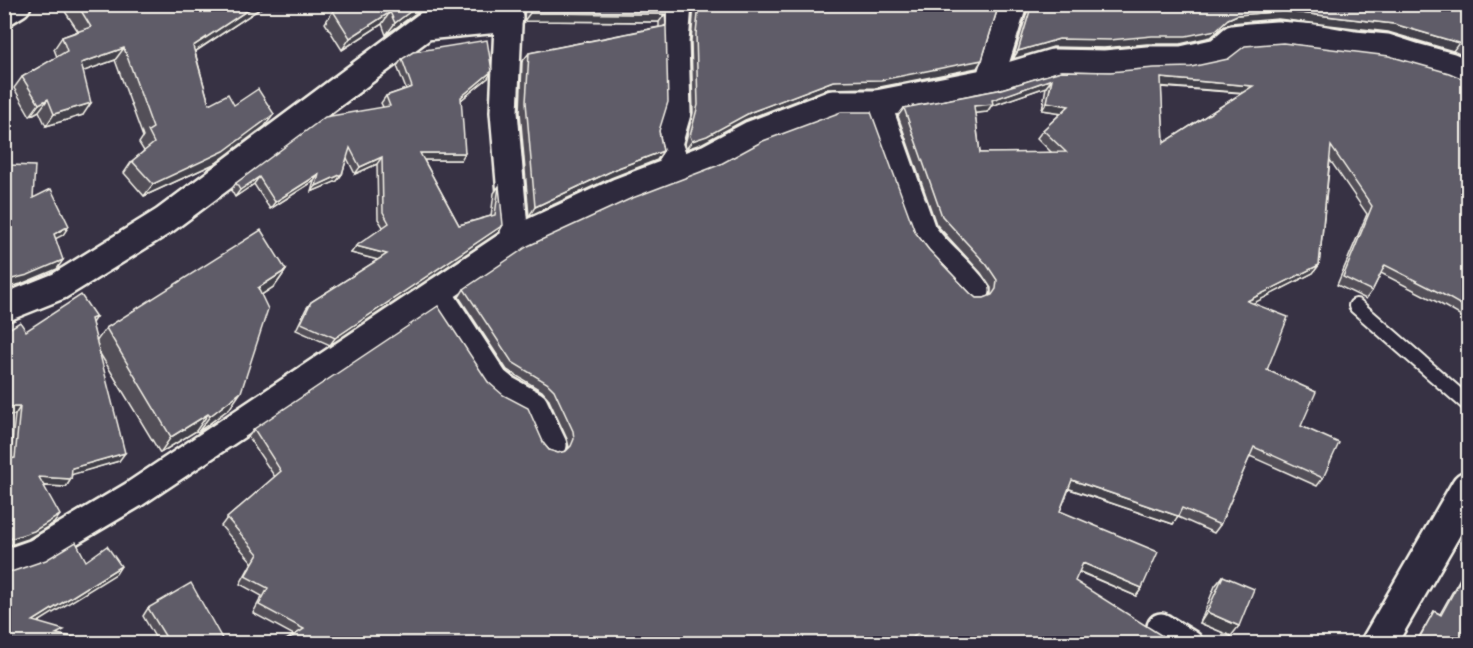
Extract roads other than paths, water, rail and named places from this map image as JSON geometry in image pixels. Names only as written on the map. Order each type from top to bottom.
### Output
[{"type":"main road","points":[[1378,644],[1468,488]]},
{"type":"street","points":[[4,12],[17,4]]},
{"type":"street","points":[[677,170],[668,144],[677,113],[675,42],[678,4]]},
{"type":"street","points":[[989,82],[1013,4]]},
{"type":"street","points":[[4,308],[58,286],[164,221],[425,26],[509,11],[504,112],[515,240]]},
{"type":"street","points":[[4,564],[35,553],[133,495],[515,240],[618,192],[708,158],[751,135],[833,104],[877,104],[989,82],[1053,63],[1105,64],[1182,60],[1218,52],[1233,39],[1276,36],[1315,38],[1387,48],[1449,66],[1468,74]]},
{"type":"street","points":[[877,104],[922,231],[931,245],[966,276],[976,291]]},
{"type":"street","points":[[437,292],[495,381],[534,405],[553,445]]},
{"type":"street","points":[[1161,627],[1189,644]]},
{"type":"lane","points":[[1356,306],[1468,404]]}]
